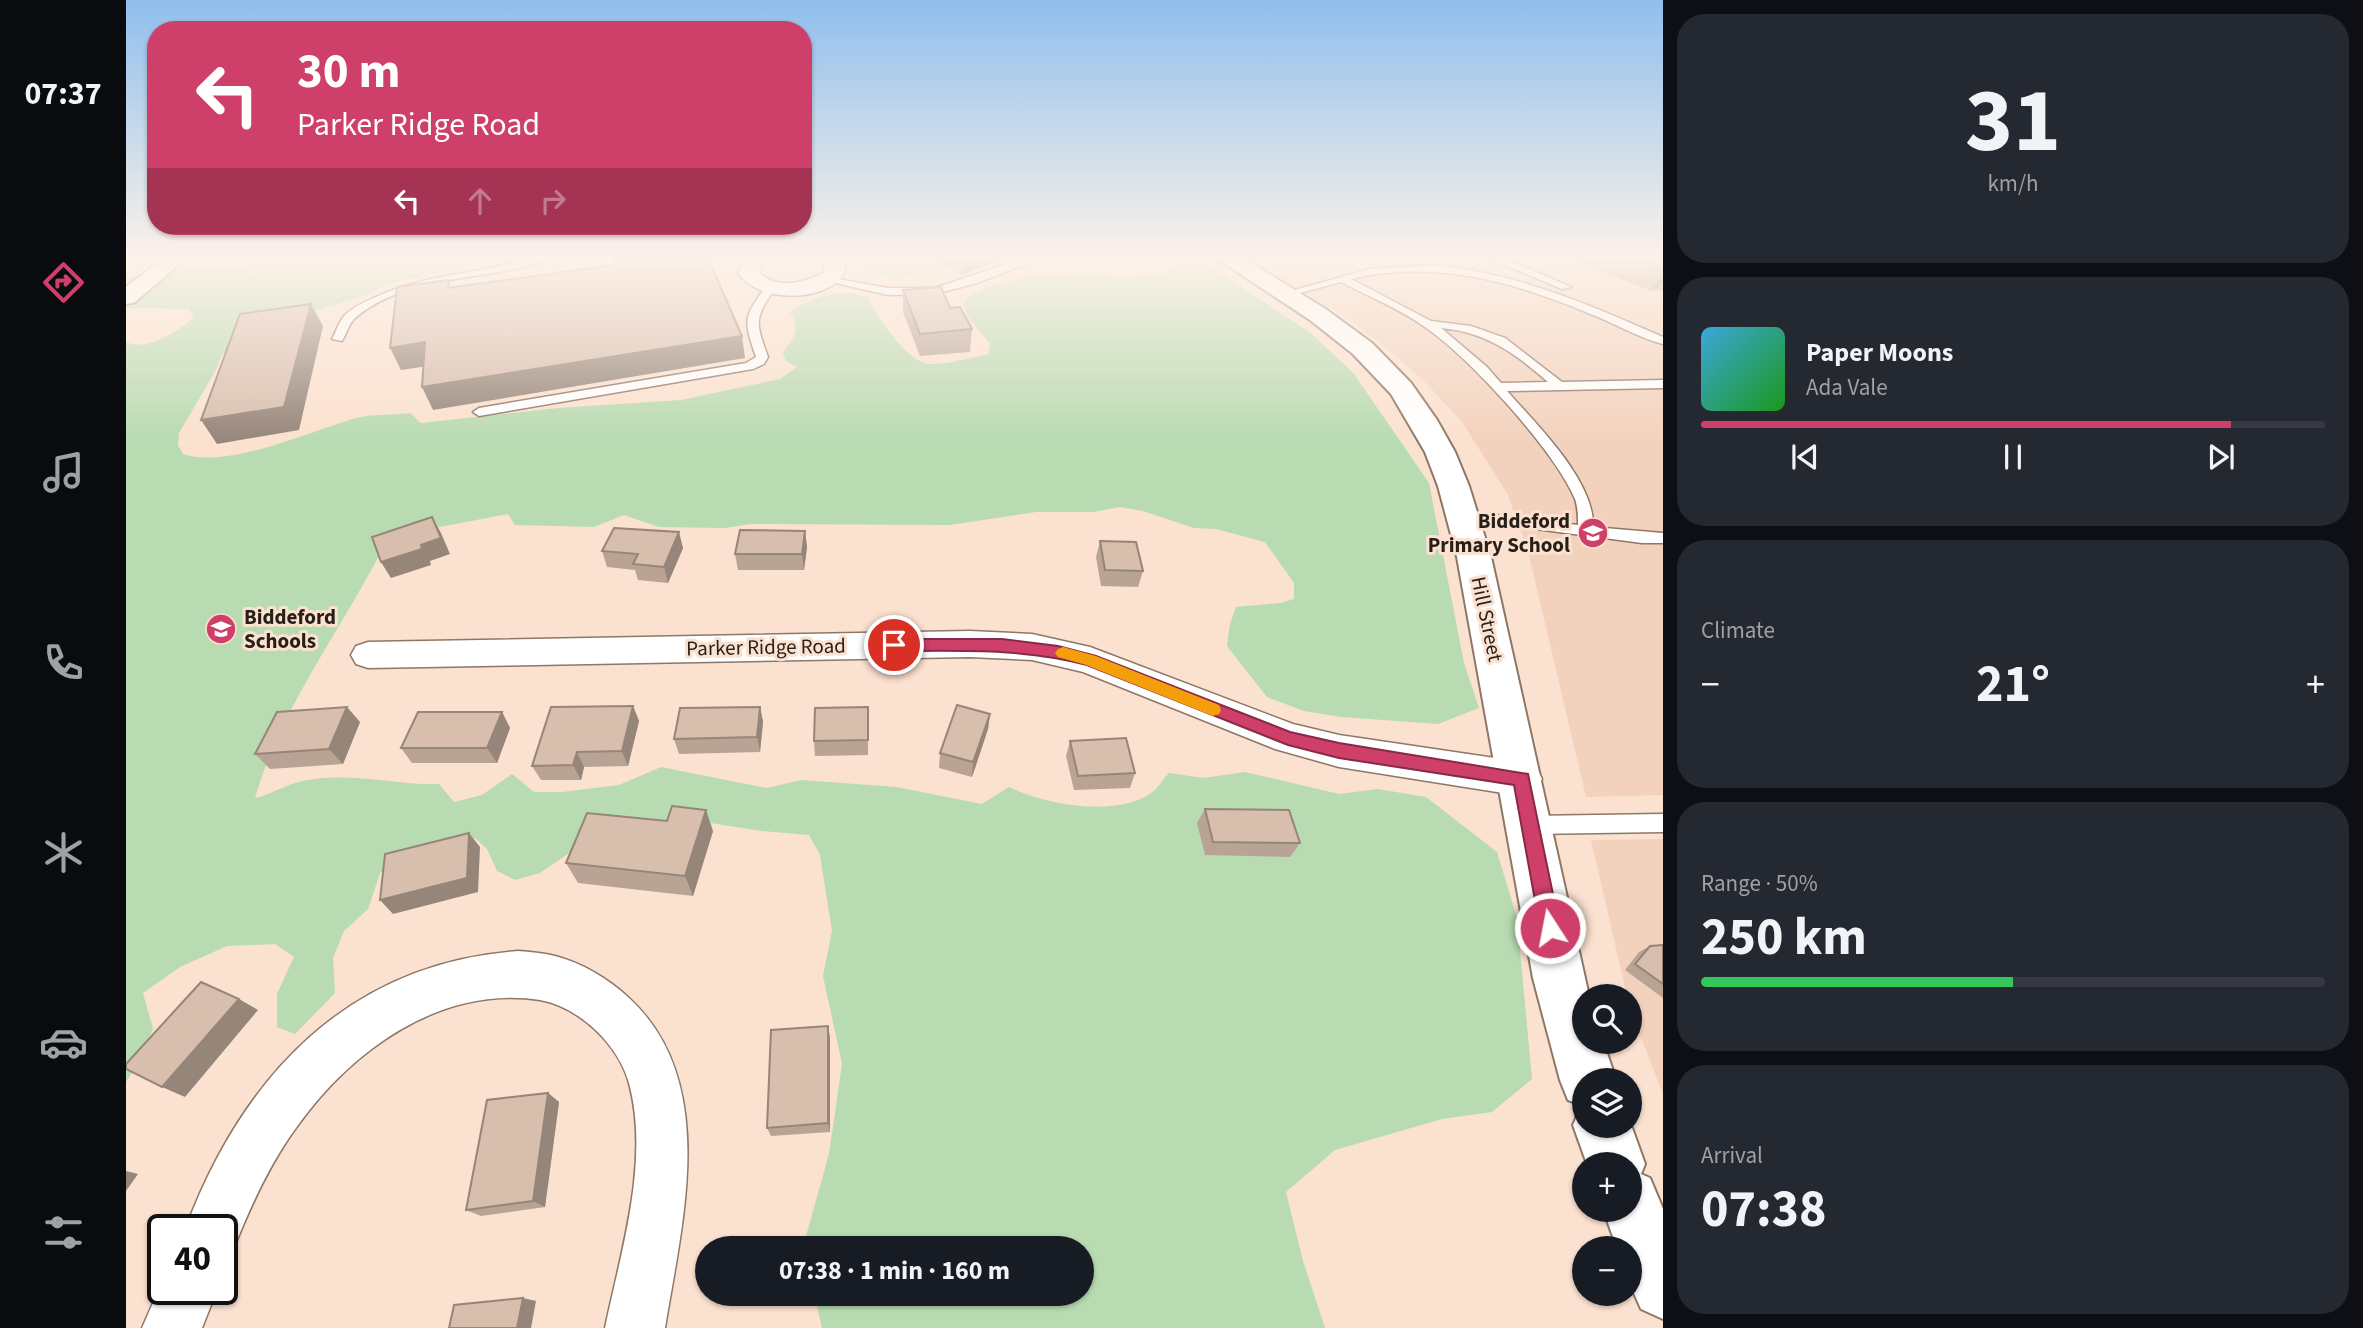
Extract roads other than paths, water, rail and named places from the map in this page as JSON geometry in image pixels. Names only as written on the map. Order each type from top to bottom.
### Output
[{"type":"street","name":"Hill Street","points":[[1321,318],[1347,335],[1378,363],[1402,390],[1441,452],[1464,516],[1522,779],[1560,980],[1585,1068]]},
{"type":"street","name":"Parker Ridge Road","points":[[368,655],[970,644],[1032,647],[1090,660],[1288,738],[1339,751],[1522,779]]},
{"type":"street","points":[[220,1214],[246,1157],[276,1111],[332,1050],[363,1026],[415,996],[457,981],[488,975],[546,977],[584,992],[617,1016],[635,1040],[658,1101],[662,1137],[660,1178],[635,1328]]},
{"type":"street","points":[[1638,1222],[1663,1287]]},
{"type":"street","points":[[172,1328],[182,1305]]},
{"type":"lane","points":[[338,339],[348,318]]},
{"type":"lane","points":[[479,412],[749,366],[760,361],[762,356],[751,325],[753,318]]},
{"type":"lane","points":[[1417,318],[1429,324],[1474,361],[1500,387],[1549,448],[1582,499],[1586,514],[1585,531]]},
{"type":"lane","points":[[1607,318],[1663,341]]},
{"type":"lane","points":[[1639,318],[1663,328]]},
{"type":"lane","points":[[1429,324],[1479,331],[1503,339],[1559,386]]},
{"type":"lane","points":[[1500,387],[1663,384]]},
{"type":"lane","points":[[1464,516],[1663,538]]},
{"type":"lane","points":[[1530,825],[1663,823]]},
{"type":"place","name":"Biddeford Primary School","points":[[1593,533]]},
{"type":"place","name":"Biddeford Schools","points":[[221,629]]}]
